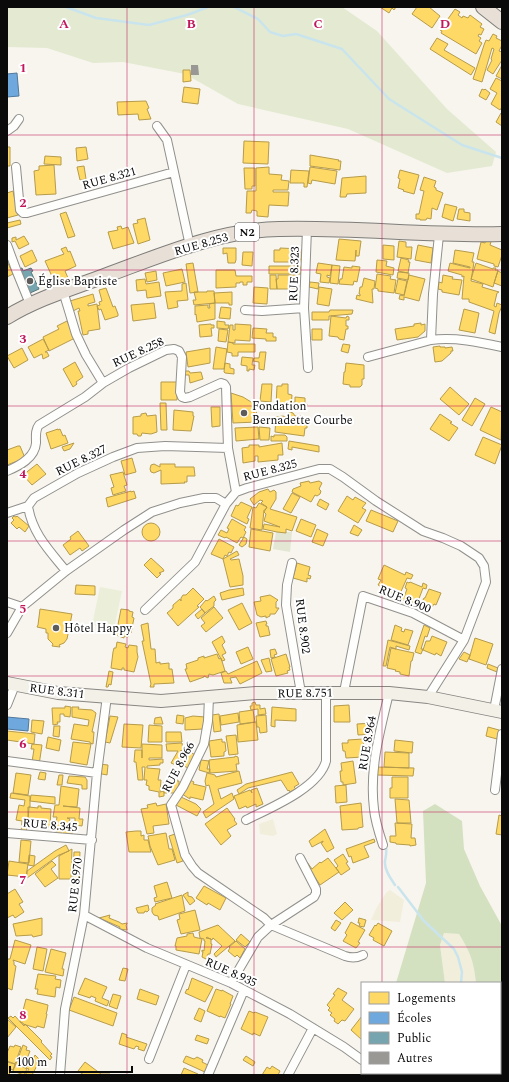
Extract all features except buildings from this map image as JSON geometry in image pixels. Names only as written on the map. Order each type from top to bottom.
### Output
[{"type":"highway","points":[[483,7],[502,22]]},
{"type":"highway","name":"RUE 8.253","points":[[7,317],[30,304],[63,291],[190,246],[226,236],[252,231],[307,229],[439,235],[502,234]]},
{"type":"main road","name":"RUE 8.311","points":[[11,684],[58,693],[107,696]]},
{"type":"main road","name":"RUE 8.751","points":[[107,696],[161,701],[256,693],[389,693],[428,697],[498,711]]},
{"type":"street","points":[[7,131],[14,126],[19,119]]},
{"type":"street","points":[[157,126],[166,140],[190,246]]},
{"type":"street","name":"RUE 8.321","points":[[16,167],[20,210],[23,213],[174,172]]},
{"type":"street","name":"RUE 8.323","points":[[245,310],[262,311],[304,308],[307,229]]},
{"type":"street","points":[[431,340],[433,294],[439,235]]},
{"type":"street","points":[[7,245],[30,304]]},
{"type":"street","points":[[7,472],[28,459],[34,453],[36,446],[36,432],[39,424],[85,397],[103,383],[86,355],[76,334],[63,291]]},
{"type":"street","points":[[304,308],[308,368]]},
{"type":"street","points":[[368,357],[431,340],[441,339],[474,341],[502,347]]},
{"type":"street","name":"RUE 8.258","points":[[103,383],[129,368],[166,350],[174,349],[179,351],[182,357],[180,392],[182,397],[190,397],[222,383],[224,384],[226,387],[228,448],[236,492]]},
{"type":"street","name":"RUE 8.327","points":[[28,506],[34,498],[78,473],[137,448],[166,446],[228,448]]},
{"type":"street","name":"RUE 8.325","points":[[145,610],[195,562],[226,504],[236,492],[319,469],[330,469],[423,531],[461,546],[479,558],[484,566],[486,582],[464,640]]},
{"type":"street","points":[[7,633],[22,607],[66,571],[152,512],[180,503],[204,498],[216,498],[226,504]]},
{"type":"street","points":[[7,513],[28,506],[30,518],[37,534],[66,571]]},
{"type":"street","name":"RUE 8.902","points":[[292,563],[287,585],[286,605],[301,693]]},
{"type":"street","name":"RUE 8.900","points":[[344,692],[363,596],[413,613],[464,640]]},
{"type":"street","points":[[7,602],[22,607]]},
{"type":"street","points":[[428,697],[464,640]]},
{"type":"street","points":[[498,711],[502,669]]},
{"type":"street","points":[[7,705],[11,684]]},
{"type":"street","points":[[246,820],[300,792],[324,768],[326,761],[326,692]]},
{"type":"street","name":"RUE 8.964","points":[[383,845],[374,808],[373,773],[375,751],[389,693]]},
{"type":"street","name":"RUE 8.970","points":[[60,1075],[65,1009],[84,915],[97,773],[107,696]]},
{"type":"street","name":"RUE 8.966","points":[[209,697],[208,722],[204,744],[183,786],[171,805],[185,855],[198,873],[271,925],[345,956],[352,958],[363,955]]},
{"type":"street","points":[[495,790],[502,734]]},
{"type":"street","points":[[7,761],[97,773]]},
{"type":"street","name":"RUE 8.345","points":[[7,833],[92,840]]},
{"type":"street","points":[[231,984],[258,937],[271,925],[314,897],[316,889],[300,858]]},
{"type":"street","name":"RUE 8.935","points":[[84,915],[147,948],[244,990],[290,1014],[361,1059]]},
{"type":"street","points":[[149,1059],[186,965]]},
{"type":"street","points":[[208,1075],[244,990]]},
{"type":"street","points":[[288,1075],[313,1028]]},
{"type":"shaded area","points":[[273,819],[277,834],[273,836],[260,834],[259,824]]},
{"type":"shaded area","points":[[390,890],[404,900],[400,922],[371,920],[377,907],[386,893]]},
{"type":"shaded area","points":[[444,933],[459,934],[470,953],[475,969],[476,982],[445,982],[440,945]]},
{"type":"green space","points":[[7,7],[342,7],[377,31],[447,109],[496,152],[492,166],[447,173],[348,129],[238,104],[185,74],[123,62],[93,63],[47,48],[7,47]]},
{"type":"green space","points":[[276,532],[292,532],[290,552],[273,549]]},
{"type":"green space","points":[[100,587],[122,591],[114,629],[92,625]]},
{"type":"green space","points":[[435,804],[462,821],[464,849],[480,886],[502,926],[502,1075],[480,1075],[501,1074],[501,982],[476,982],[471,957],[459,934],[444,933],[440,945],[445,982],[396,982],[426,883],[423,811]]},
{"type":"waterway","points":[[66,7],[96,18],[149,25],[187,15],[208,7]]},
{"type":"waterway","points":[[234,7],[258,19],[270,32],[283,36],[296,34],[342,49],[389,99],[462,145],[502,158]]},
{"type":"waterway","points":[[386,846],[385,864],[388,874],[395,885]]},
{"type":"waterway","points":[[398,887],[424,921],[454,949],[462,972],[461,982]]},
{"type":"place","name":"Église Baptiste","points":[[30,281]]},
{"type":"place","name":"Fondation Bernadette Courbe","points":[[244,413]]},
{"type":"place","name":"Hôtel Happy","points":[[56,628]]}]
